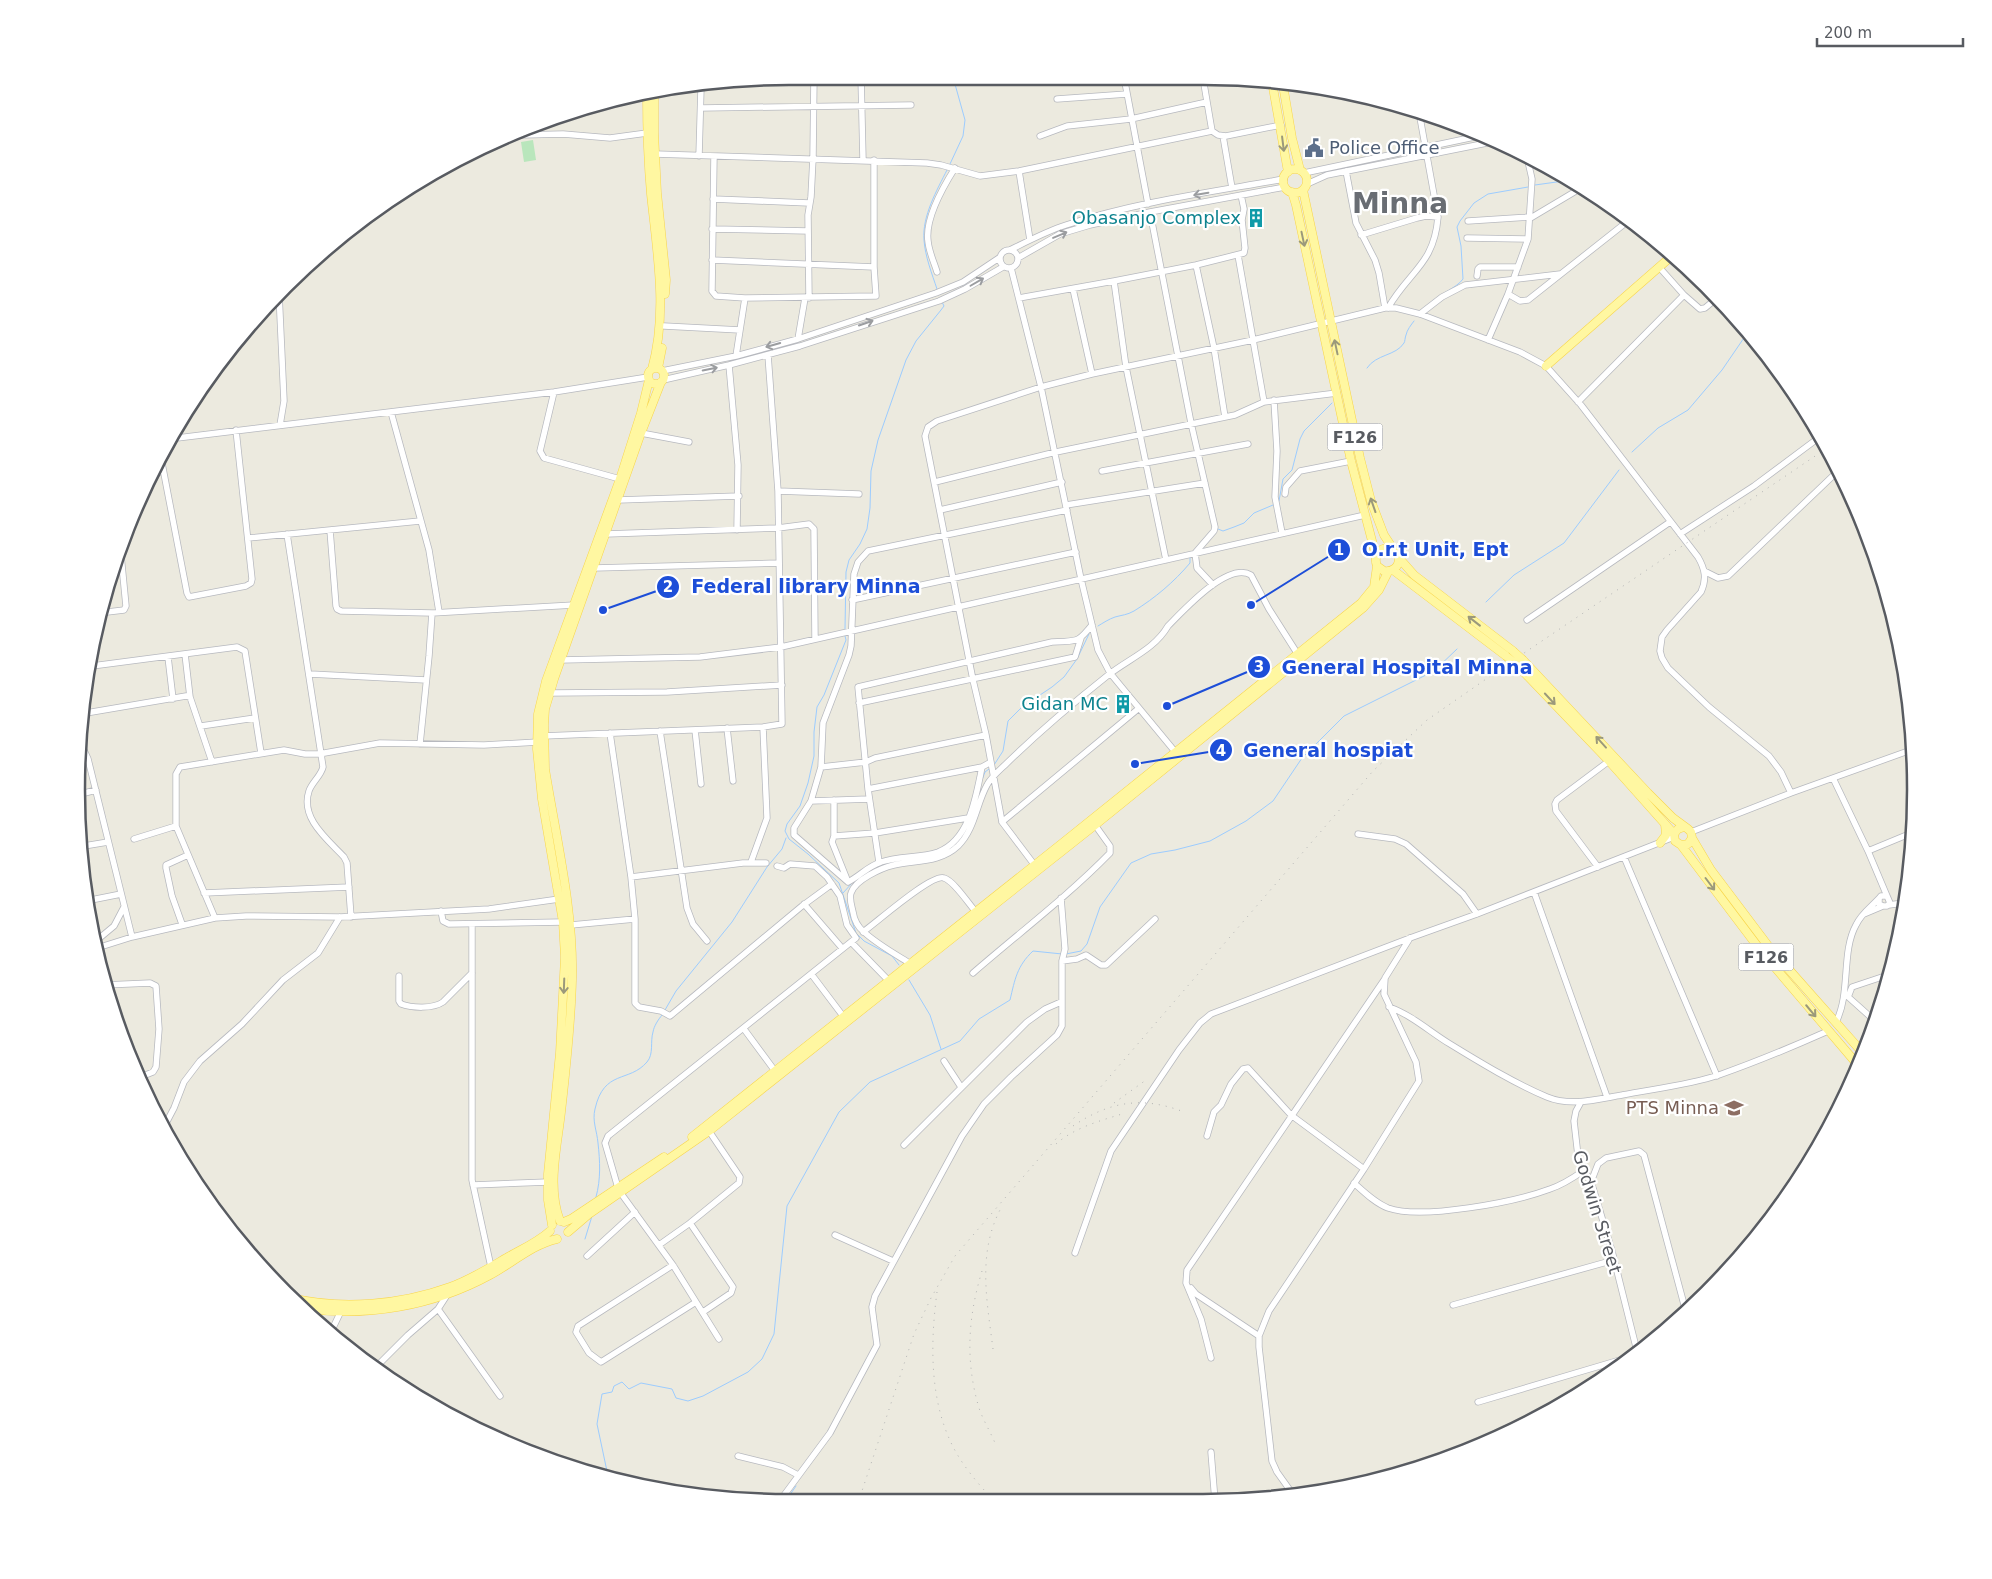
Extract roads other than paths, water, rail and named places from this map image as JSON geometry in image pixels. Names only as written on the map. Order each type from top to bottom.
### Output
[{"type":"main road","name":"F126","points":[[1274,89],[1281,125],[1287,182],[1296,205],[1320,323],[1377,566],[1384,571],[1390,571],[1506,656],[1519,662],[1684,827],[1691,835],[1698,851],[1769,947],[1858,1047]]},
{"type":"main road","name":"F126","points":[[1284,90],[1292,138],[1302,172],[1330,320],[1360,458],[1371,501],[1384,535],[1392,549],[1414,575],[1513,651],[1519,662],[1665,824],[1674,836],[1675,841],[1681,845],[1737,920],[1828,1031],[1853,1059]]},
{"type":"main road","points":[[557,1239],[552,1236],[548,1182],[563,1013],[567,924],[559,899],[542,799],[538,714],[546,681],[620,478],[641,413],[648,379],[657,369],[664,326],[666,280],[655,154],[654,99]]},
{"type":"main road","points":[[568,1232],[567,1226],[562,1222],[556,1207],[554,1183],[571,1012],[572,969],[540,739],[545,709],[560,660],[641,432],[662,381],[657,369],[661,300],[647,133],[648,100]]},
{"type":"main road","points":[[1302,172],[1294,169],[1287,182],[1305,187]]},
{"type":"main road","points":[[1546,366],[1667,260]]},
{"type":"main road","points":[[648,379],[656,384],[662,381]]},
{"type":"main road","points":[[1376,556],[1380,550],[1392,549]]},
{"type":"main road","points":[[305,1300],[343,1305],[399,1300],[448,1288],[490,1267],[538,1239],[551,1228],[595,1205],[709,1131],[845,1019],[1362,608],[1379,590],[1390,571],[1397,567],[1399,558]]},
{"type":"main road","points":[[619,1190],[684,1144],[845,1019],[889,981],[976,912],[1095,825],[1297,653],[1361,603],[1374,587],[1377,566]]},
{"type":"main road","points":[[1660,843],[1666,835],[1665,824]]},
{"type":"main road","points":[[1674,836],[1678,829],[1684,827]]},
{"type":"main road","points":[[1681,845],[1688,844],[1691,835]]},
{"type":"main road","points":[[314,1309],[341,1312],[394,1308],[447,1295],[490,1275],[540,1245],[557,1239],[563,1239],[576,1224],[589,1214],[595,1205]]},
{"type":"street","points":[[798,339],[807,298],[809,203],[814,158],[814,85]]},
{"type":"street","points":[[861,85],[863,160]]},
{"type":"street","points":[[1125,85],[1148,204]]},
{"type":"street","points":[[1204,85],[1212,131]]},
{"type":"street","points":[[699,156],[701,91]]},
{"type":"street","points":[[1057,99],[1127,94]]},
{"type":"street","points":[[1040,136],[1067,126],[1131,119],[1207,102]]},
{"type":"street","points":[[700,108],[911,105]]},
{"type":"street","points":[[1386,308],[1428,257],[1435,240],[1438,217],[1420,119]]},
{"type":"street","points":[[655,154],[874,160],[942,165],[980,176],[1020,171],[1212,131],[1223,136],[1281,125]]},
{"type":"street","points":[[531,135],[563,134],[610,138],[647,133]]},
{"type":"street","points":[[1223,136],[1232,188]]},
{"type":"street","points":[[1302,172],[1469,138]]},
{"type":"street","points":[[1305,187],[1323,176],[1483,144]]},
{"type":"street","points":[[714,156],[713,293],[716,296],[745,298],[875,297],[874,160]]},
{"type":"street","points":[[1488,340],[1508,294],[1528,239],[1532,191],[1529,166]]},
{"type":"street","points":[[937,272],[928,240],[928,227],[954,168]]},
{"type":"street","points":[[1020,171],[1030,240]]},
{"type":"street","points":[[1346,172],[1356,223],[1375,260],[1386,308]]},
{"type":"street","points":[[657,369],[736,356],[798,339],[948,289],[963,282],[999,258],[1003,252],[1064,225],[1148,204],[1232,188],[1287,182]]},
{"type":"street","points":[[662,381],[768,355],[939,301],[1004,267],[1011,268],[1016,264],[1018,258],[1060,234],[1102,222],[1241,195],[1287,182]]},
{"type":"street","points":[[1468,221],[1529,218],[1575,192]]},
{"type":"street","points":[[1019,298],[1114,282],[1238,255],[1245,251],[1242,220],[1244,209],[1241,195]]},
{"type":"street","points":[[713,199],[809,203]]},
{"type":"street","points":[[1150,212],[1191,423],[1215,529],[1195,554],[1197,568],[1213,585]]},
{"type":"street","points":[[1361,235],[1417,218],[1426,216],[1438,217]]},
{"type":"street","points":[[1508,294],[1520,301],[1528,300],[1623,225]]},
{"type":"street","points":[[712,229],[808,231]]},
{"type":"street","points":[[1467,238],[1528,239]]},
{"type":"street","points":[[1010,250],[1018,258]]},
{"type":"street","points":[[1238,255],[1264,402]]},
{"type":"street","points":[[999,258],[1004,267]]},
{"type":"street","points":[[712,260],[874,267]]},
{"type":"street","points":[[1196,265],[1214,348],[1225,417]]},
{"type":"street","points":[[1477,276],[1480,267],[1518,267]]},
{"type":"street","points":[[1659,267],[1684,295],[1700,309],[1705,308],[1712,303]]},
{"type":"street","points":[[1011,268],[1056,452],[1081,579],[1098,650],[1110,674],[1177,754]]},
{"type":"street","points":[[1420,314],[1442,296],[1465,285],[1560,274]]},
{"type":"street","points":[[1114,282],[1126,367],[1166,560]]},
{"type":"street","points":[[1072,289],[1092,374]]},
{"type":"street","points":[[1578,402],[1684,295]]},
{"type":"street","points":[[736,356],[745,298]]},
{"type":"street","points":[[280,304],[284,386],[284,401],[280,425]]},
{"type":"street","points":[[1036,868],[1002,822],[925,436],[928,427],[937,421],[1041,387],[1092,374],[1253,340],[1386,308],[1420,314],[1520,352],[1546,366],[1578,402],[1698,557],[1704,571],[1704,586],[1701,592],[1666,630],[1662,637],[1660,644],[1662,658],[1677,679],[1769,756],[1781,772],[1791,793]]},
{"type":"street","points":[[664,326],[740,330]]},
{"type":"street","points":[[215,918],[176,826],[177,770],[180,767],[284,750],[305,754],[320,754],[380,743],[484,745],[610,734],[763,727],[780,725],[783,722],[778,563],[778,491],[768,355]]},
{"type":"street","points":[[729,365],[738,465],[737,530]]},
{"type":"street","points":[[179,438],[648,379]]},
{"type":"street","points":[[554,392],[540,452],[541,455],[544,458],[620,478]]},
{"type":"street","points":[[934,482],[1056,452],[1225,417],[1248,410],[1264,402],[1337,393]]},
{"type":"street","points":[[1274,400],[1276,504],[1282,533]]},
{"type":"street","points":[[391,412],[431,560],[439,612]]},
{"type":"street","points":[[163,469],[189,597],[251,583],[236,430]]},
{"type":"street","points":[[641,432],[689,442]]},
{"type":"street","points":[[1680,534],[1754,486],[1815,441]]},
{"type":"street","points":[[1102,471],[1248,444]]},
{"type":"street","points":[[1285,494],[1286,487],[1300,471],[1351,460]]},
{"type":"street","points":[[1704,571],[1718,578],[1728,576],[1833,476]]},
{"type":"street","points":[[940,510],[1062,482]]},
{"type":"street","points":[[848,882],[794,835],[794,828],[811,800],[821,766],[822,722],[849,655],[852,632],[854,574],[858,562],[868,551],[1067,508],[1205,483]]},
{"type":"street","points":[[778,491],[859,494]]},
{"type":"street","points":[[618,500],[738,496]]},
{"type":"street","points":[[560,660],[700,657],[781,647],[1366,515]]},
{"type":"street","points":[[248,538],[420,521]]},
{"type":"street","points":[[1527,620],[1670,522]]},
{"type":"street","points":[[606,534],[778,528],[808,524],[814,529],[815,639]]},
{"type":"street","points":[[330,530],[337,609],[341,611],[432,613],[574,605]]},
{"type":"street","points":[[287,534],[323,767],[308,795],[309,814],[312,822],[344,857],[347,863],[351,917]]},
{"type":"street","points":[[852,600],[1076,552]]},
{"type":"street","points":[[108,613],[120,612],[126,606],[122,563]]},
{"type":"street","points":[[594,568],[778,563]]},
{"type":"street","points":[[910,964],[863,932],[853,912],[850,898],[853,890],[865,878],[880,869],[936,859],[957,847],[970,829],[987,785],[994,775],[1051,722],[1110,674],[1153,644],[1168,626],[1213,585],[1232,573],[1240,572],[1252,576],[1269,609],[1297,653]]},
{"type":"street","points":[[420,744],[432,613]]},
{"type":"street","points":[[859,704],[1075,657],[1082,638],[1092,625]]},
{"type":"street","points":[[880,862],[869,800],[857,688],[1052,642],[1071,641],[1082,638]]},
{"type":"street","points":[[97,665],[242,648],[245,651],[261,754]]},
{"type":"street","points":[[185,654],[190,697],[212,762]]},
{"type":"street","points":[[168,657],[173,699]]},
{"type":"street","points":[[310,674],[426,680]]},
{"type":"street","points":[[550,693],[667,692],[782,685]]},
{"type":"street","points":[[90,713],[190,697]]},
{"type":"street","points":[[1002,822],[1138,709]]},
{"type":"street","points":[[201,726],[255,718]]},
{"type":"street","points":[[751,862],[767,818],[763,727]]},
{"type":"street","points":[[727,728],[733,781]]},
{"type":"street","points":[[695,730],[701,784]]},
{"type":"street","points":[[660,731],[690,918],[708,941]]},
{"type":"street","points":[[610,734],[635,919],[635,1003],[639,1007],[661,1011],[668,1016],[677,1011],[804,904],[832,884]]},
{"type":"street","points":[[821,766],[866,762],[875,758],[986,735]]},
{"type":"street","points":[[1691,835],[1791,793],[1905,752]]},
{"type":"street","points":[[86,755],[132,936]]},
{"type":"street","points":[[1598,867],[1556,811],[1555,804],[1608,761]]},
{"type":"street","points":[[868,789],[982,767],[991,763]]},
{"type":"street","points":[[848,882],[867,868],[880,862],[938,852],[958,838],[968,818],[982,767]]},
{"type":"street","points":[[1833,778],[1880,878],[1887,901]]},
{"type":"street","points":[[85,793],[96,790]]},
{"type":"street","points":[[811,800],[869,800]]},
{"type":"street","points":[[834,800],[834,836],[832,842],[848,882]]},
{"type":"street","points":[[834,836],[875,833],[968,818]]},
{"type":"street","points":[[973,973],[1079,884],[1110,853],[1110,846],[1095,825]]},
{"type":"street","points":[[134,839],[176,826]]},
{"type":"street","points":[[1358,834],[1395,839],[1406,844],[1463,894],[1477,914]]},
{"type":"street","points":[[1075,1253],[1111,1151],[1179,1050],[1205,1018],[1220,1009],[1477,914],[1674,836]]},
{"type":"street","points":[[1868,851],[1905,836]]},
{"type":"street","points":[[88,845],[108,842]]},
{"type":"street","points":[[182,924],[172,896],[166,866],[188,855]]},
{"type":"street","points":[[1624,857],[1717,1076]]},
{"type":"street","points":[[630,877],[751,862],[766,863]]},
{"type":"street","points":[[720,1339],[673,1265],[619,1190],[605,1144],[606,1138],[856,938],[847,926],[840,896],[832,884],[815,866],[790,864],[784,868],[777,866]]},
{"type":"street","points":[[863,932],[919,888],[939,877],[952,883],[976,912]]},
{"type":"street","points":[[1880,878],[1879,904],[1887,901],[1897,902]]},
{"type":"street","points":[[204,893],[349,887]]},
{"type":"street","points":[[1534,892],[1607,1098]]},
{"type":"street","points":[[94,899],[121,894]]},
{"type":"street","points":[[1836,1022],[1846,995],[1852,934],[1860,917],[1879,898],[1883,895],[1887,901]]},
{"type":"street","points":[[785,1494],[830,1433],[877,1344],[872,1307],[875,1296],[962,1136],[984,1104],[1010,1077],[1057,1035],[1062,1026],[1063,959],[1065,949],[1061,898]]},
{"type":"street","points":[[103,946],[132,936],[215,918],[246,916],[340,918],[499,908],[559,899]]},
{"type":"street","points":[[1860,917],[1887,901]]},
{"type":"street","points":[[804,904],[842,948]]},
{"type":"street","points":[[102,938],[114,926],[124,907]]},
{"type":"street","points":[[441,911],[445,923],[472,925],[567,924],[635,919]]},
{"type":"street","points":[[168,1120],[184,1082],[200,1060],[242,1024],[283,980],[318,953],[340,918]]},
{"type":"street","points":[[1063,959],[1077,959],[1086,955],[1101,965],[1106,965],[1155,919]]},
{"type":"street","points":[[472,925],[473,1185],[490,1267]]},
{"type":"street","points":[[1211,1358],[1201,1319],[1186,1283],[1187,1270],[1290,1115],[1385,978],[1410,938]]},
{"type":"street","points":[[851,942],[889,981]]},
{"type":"street","points":[[399,976],[399,1001],[401,1004],[430,1007],[438,1006],[472,974]]},
{"type":"street","points":[[812,975],[845,1019]]},
{"type":"street","points":[[1846,995],[1852,987],[1881,977]]},
{"type":"street","points":[[1289,1488],[1272,1461],[1259,1336],[1269,1310],[1364,1168],[1419,1081],[1416,1062],[1384,994],[1385,978]]},
{"type":"street","points":[[113,985],[150,983],[156,986],[159,1029],[156,1067],[153,1072],[146,1075]]},
{"type":"street","points":[[1846,995],[1870,1016]]},
{"type":"street","points":[[904,1145],[1027,1022],[1062,1002]]},
{"type":"street","points":[[1389,1007],[1409,1016],[1450,1044],[1521,1084],[1549,1098],[1564,1102],[1581,1102],[1607,1098],[1717,1076],[1828,1031]]},
{"type":"street","points":[[744,1029],[775,1072]]},
{"type":"street","points":[[944,1061],[961,1088]]},
{"type":"street","points":[[1207,1136],[1211,1117],[1221,1105],[1231,1084],[1245,1068],[1248,1068],[1290,1115],[1364,1168]]},
{"type":"street","name":"Godwin Street","points":[[1581,1102],[1576,1111],[1574,1121],[1578,1156],[1591,1182],[1636,1344]]},
{"type":"street","points":[[659,1245],[690,1223],[739,1183],[740,1180],[709,1131]]},
{"type":"street","points":[[1591,1182],[1598,1164],[1606,1158],[1639,1151],[1644,1155],[1684,1304]]},
{"type":"street","points":[[1354,1183],[1387,1208],[1420,1213],[1506,1201],[1550,1189],[1584,1171]]},
{"type":"street","points":[[473,1185],[548,1182]]},
{"type":"street","points":[[587,1256],[635,1212]]},
{"type":"street","points":[[690,1223],[733,1287],[731,1293],[703,1312]]},
{"type":"street","points":[[836,1235],[893,1261]]},
{"type":"street","points":[[1453,1305],[1614,1260]]},
{"type":"street","points":[[673,1265],[578,1326],[576,1332],[587,1351],[602,1361],[696,1302]]},
{"type":"street","points":[[1186,1283],[1196,1294],[1259,1336]]},
{"type":"street","points":[[381,1362],[438,1309],[447,1295]]},
{"type":"street","points":[[438,1309],[500,1396]]},
{"type":"street","points":[[334,1326],[341,1312]]},
{"type":"street","points":[[1478,1402],[1611,1363]]},
{"type":"street","points":[[1211,1452],[1214,1493]]},
{"type":"street","points":[[738,1456],[783,1466],[798,1475]]},
{"type":"waterway","points":[[950,164],[963,136],[965,120],[955,85]]},
{"type":"waterway","points":[[937,289],[926,252],[924,231],[931,204],[947,170]]},
{"type":"waterway","points":[[1535,185],[1559,182]]},
{"type":"waterway","points":[[1428,305],[1463,279],[1461,246],[1457,227],[1474,203],[1488,194],[1528,187]]},
{"type":"waterway","points":[[845,629],[846,572],[849,560],[867,529],[870,508],[871,471],[878,440],[906,360],[916,341],[944,306],[942,302]]},
{"type":"waterway","points":[[1367,368],[1375,360],[1400,347],[1414,321]]},
{"type":"waterway","points":[[1632,452],[1658,428],[1688,410],[1722,370],[1743,339]]},
{"type":"waterway","points":[[1279,501],[1283,479],[1292,470],[1304,431],[1332,403]]},
{"type":"waterway","points":[[1486,602],[1514,575],[1564,543],[1619,470]]},
{"type":"waterway","points":[[1218,529],[1223,531],[1244,523],[1254,513],[1273,505]]},
{"type":"waterway","points":[[1098,626],[1113,618],[1127,614],[1149,601],[1184,570],[1190,563],[1190,558]]},
{"type":"waterway","points":[[994,765],[1003,751],[1008,721],[1022,707],[1064,677],[1077,659],[1089,634]]},
{"type":"waterway","points":[[845,636],[846,640],[824,695],[817,707],[814,756],[808,783],[800,806],[787,824],[785,831],[789,839],[839,883],[856,933],[864,941],[892,956],[899,965]]},
{"type":"waterway","points":[[1066,954],[1081,951],[1087,944],[1100,907],[1131,863],[1151,854],[1210,841],[1246,821],[1273,801],[1302,758],[1344,716],[1434,671],[1457,649]]},
{"type":"waterway","points":[[982,780],[985,772],[989,769]]},
{"type":"waterway","points":[[954,846],[964,833]]},
{"type":"waterway","points":[[665,1010],[676,991],[732,922],[767,867],[782,849],[786,838]]},
{"type":"waterway","points":[[843,893],[853,882]]},
{"type":"waterway","points":[[607,1470],[597,1424],[602,1394],[612,1392],[614,1386],[622,1382],[629,1389],[641,1383],[672,1389],[676,1398],[688,1401],[703,1396],[748,1372],[762,1359],[774,1334],[787,1206],[839,1112],[870,1082],[960,1041],[979,1019],[1010,1000],[1020,968],[1033,951],[1062,954]]},
{"type":"waterway","points":[[909,980],[930,1015],[941,1049]]},
{"type":"waterway","points":[[596,1197],[600,1163],[594,1118],[599,1096],[611,1082],[633,1073],[647,1062],[651,1052],[652,1036],[656,1023],[662,1015]]},
{"type":"waterway","points":[[585,1239],[592,1216]]},
{"type":"waterway","points":[[790,1494],[796,1486]]},
{"type":"railway","points":[[861,1494],[914,1334],[931,1298],[955,1256],[1373,771],[1427,720],[1821,452]]},
{"type":"railway","points":[[1114,1103],[1146,1080]]},
{"type":"railway","points":[[1073,1126],[1100,1111],[1127,1104],[1155,1104],[1184,1112]]},
{"type":"railway","points":[[1056,1144],[1079,1129],[1122,1114]]},
{"type":"railway","points":[[993,1349],[987,1295],[986,1260],[989,1242],[1001,1208]]},
{"type":"railway","points":[[982,1271],[971,1322],[970,1356],[979,1408],[995,1443]]},
{"type":"railway","points":[[937,1292],[933,1354],[934,1375],[941,1416],[957,1454],[974,1479],[988,1494]]},
{"type":"place","name":"Police Office","points":[[1314,148]]},
{"type":"place","name":"Obasanjo Complex","points":[[1256,218]]},
{"type":"place","name":"O.r.t Unit, Ept","points":[[1251,605]]},
{"type":"place","name":"Federal library Minna","points":[[603,610]]},
{"type":"place","name":"Gidan MC","points":[[1123,704]]},
{"type":"place","name":"General Hospital Minna","points":[[1167,706]]},
{"type":"place","name":"General hospiat","points":[[1135,764]]},
{"type":"place","name":"PTS Minna","points":[[1734,1108]]},
{"type":"district","name":"Minna","points":[[1400,203]]}]
